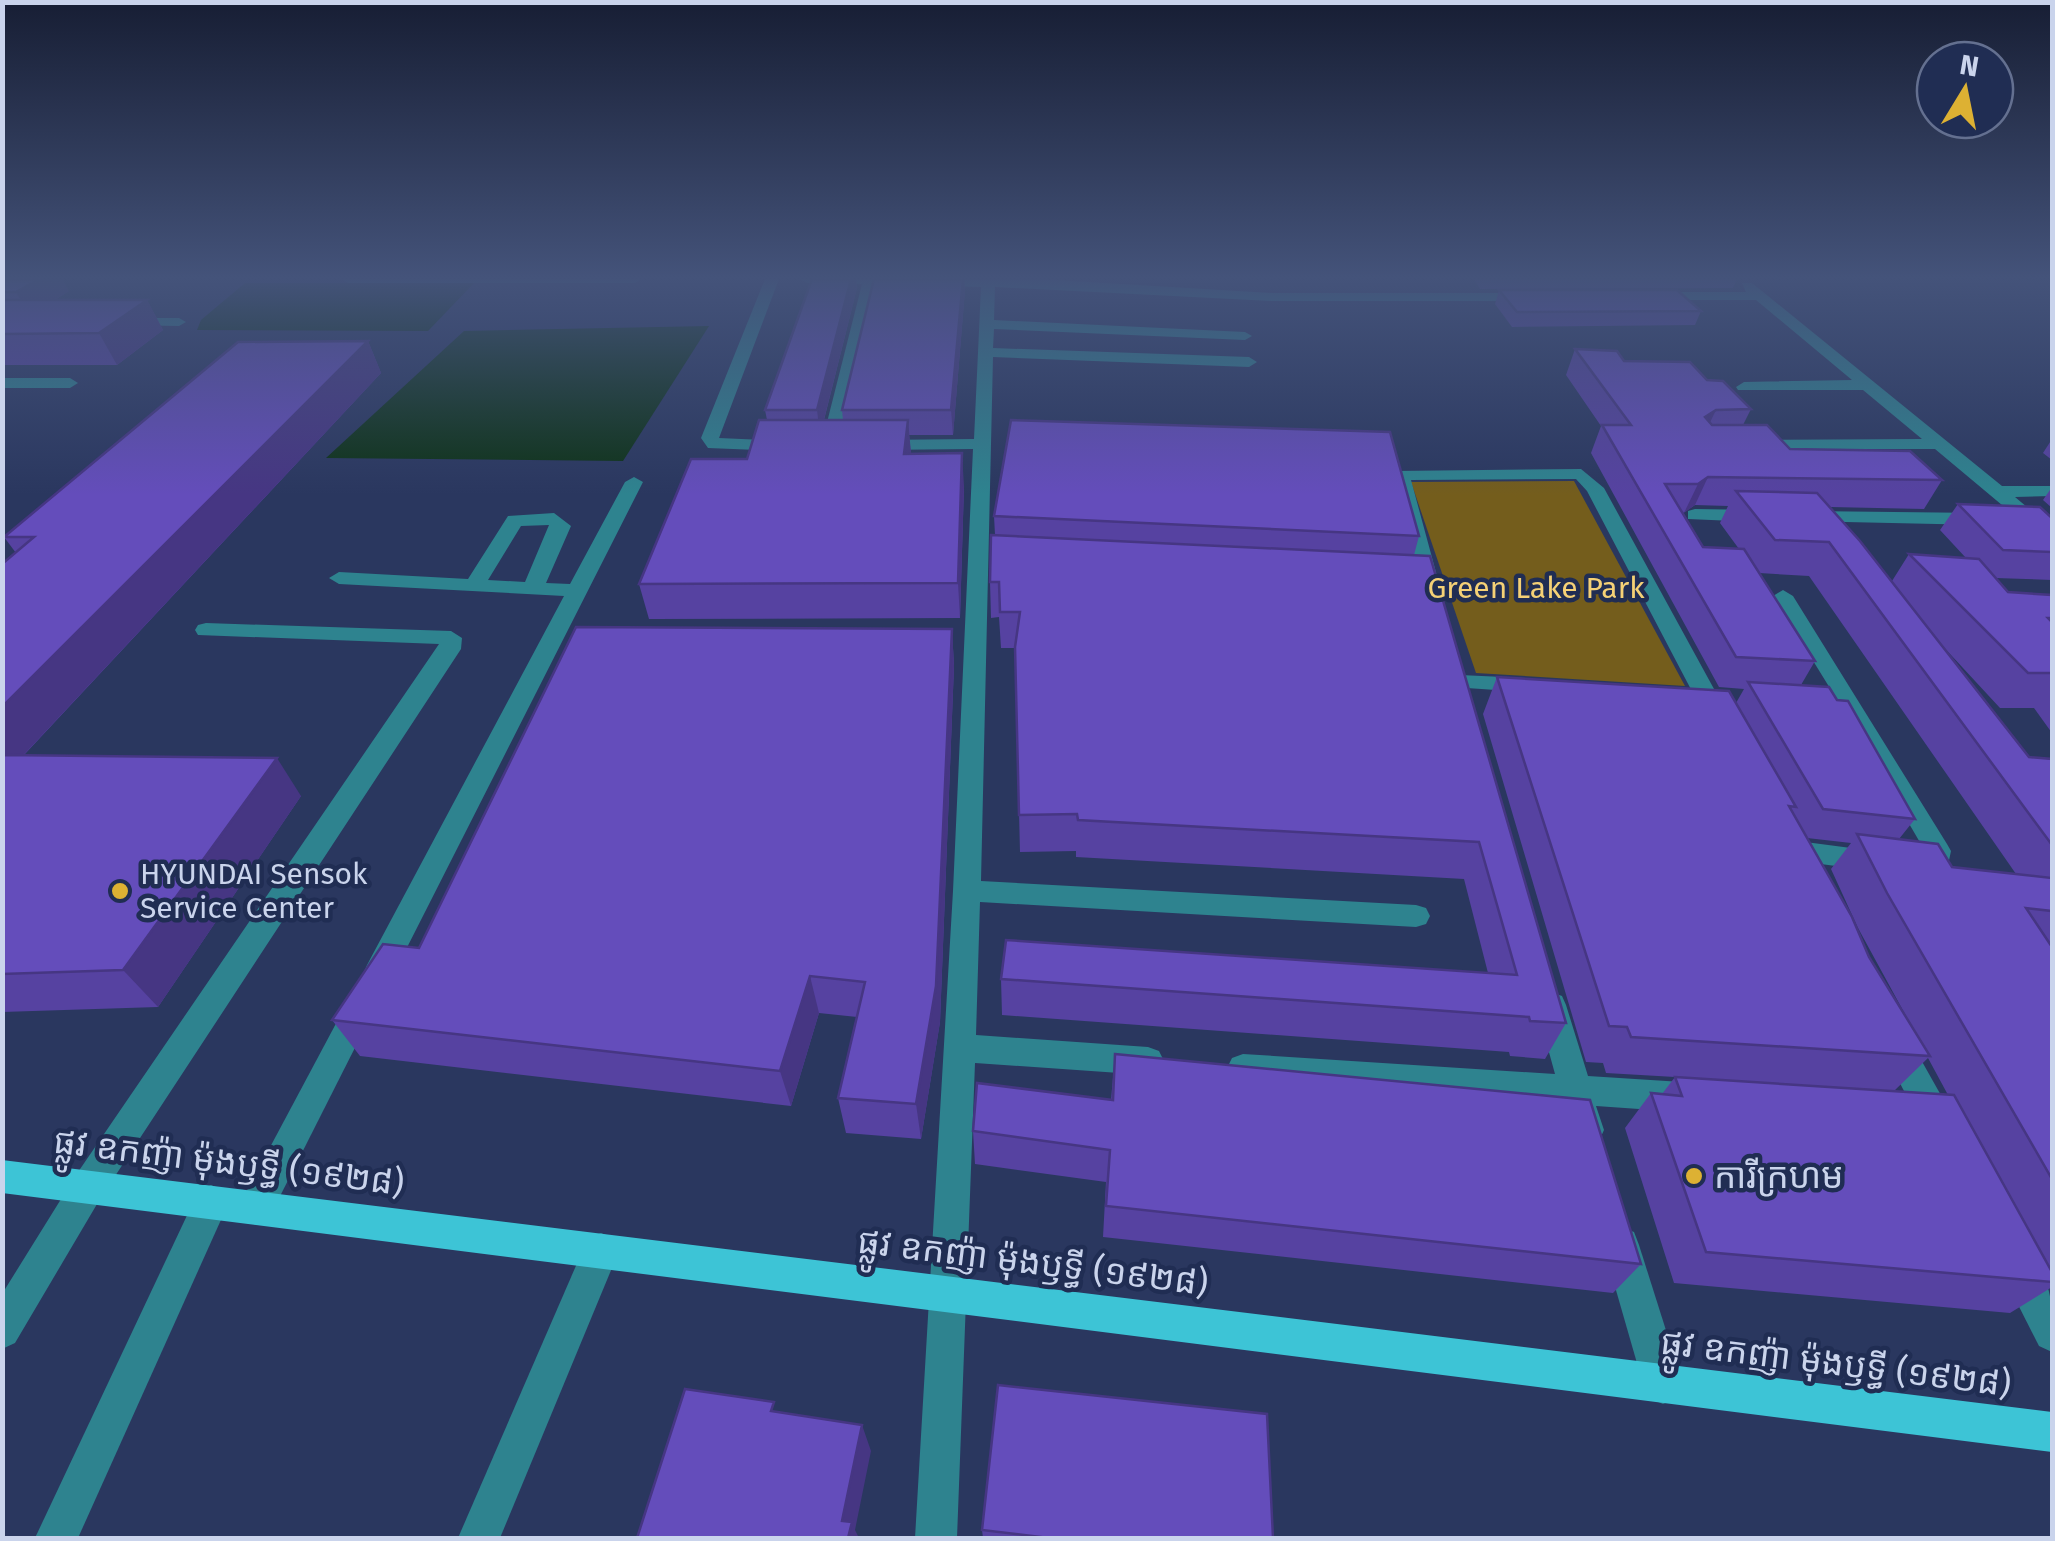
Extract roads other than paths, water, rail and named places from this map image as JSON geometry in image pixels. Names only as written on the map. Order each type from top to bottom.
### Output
[{"type":"main road","name":"ផ្លូវ ឧកញ៉ា ម៉ុងឫទ្ធី (១៩២៨)","points":[[2,1176],[2052,1432]]},
{"type":"street","points":[[744,351],[710,438],[714,444],[981,444]]},
{"type":"street","points":[[814,446],[846,351]]},
{"type":"street","points":[[1826,351],[2052,537]]},
{"type":"street","points":[[936,1538],[967,891],[965,644],[988,560],[981,444],[985,352],[1250,362]]},
{"type":"street","points":[[2,383],[70,383]]},
{"type":"street","points":[[1744,386],[1868,386]]},
{"type":"street","points":[[1744,445],[1940,444]]},
{"type":"street","points":[[1439,615],[1419,582],[1400,475],[1581,474],[1595,488],[1696,694],[1734,747]]},
{"type":"street","points":[[256,1208],[559,646],[580,591],[634,482]]},
{"type":"street","points":[[1997,492],[2052,491]]},
{"type":"street","points":[[1695,515],[2032,520]]},
{"type":"street","points":[[474,585],[516,520],[554,519],[561,526],[533,588]]},
{"type":"street","points":[[339,578],[580,591]]},
{"type":"street","points":[[1783,596],[1938,851],[1936,863],[1916,866],[1785,842],[1809,886]]},
{"type":"street","points":[[2,1330],[88,1188],[450,648],[451,638],[206,630]]},
{"type":"street","points":[[1450,648],[1470,719]]},
{"type":"street","points":[[1460,682],[1554,687]]},
{"type":"street","points":[[1696,694],[1742,698]]},
{"type":"street","points":[[1798,702],[1853,707]]},
{"type":"street","points":[[967,891],[1416,916]]},
{"type":"street","points":[[1543,979],[1596,1164]]},
{"type":"street","points":[[1886,1026],[1952,1147]]},
{"type":"street","points":[[958,1048],[1177,1063]]},
{"type":"street","points":[[1217,1066],[1714,1099]]},
{"type":"street","points":[[1894,1111],[1933,1113]]},
{"type":"street","points":[[56,1538],[211,1202]]},
{"type":"street","points":[[1613,1218],[1663,1384]]},
{"type":"street","points":[[2007,1248],[2052,1333]]},
{"type":"street","points":[[478,1538],[600,1251]]},
{"type":"place","name":"HYUNDAI Sensok Service Center","points":[[120,891]]},
{"type":"place","name":"ការីក្រហម","points":[[1694,1176]]},
{"type":"park label","name":"Green Lake Park","points":[[1536,588]]}]
